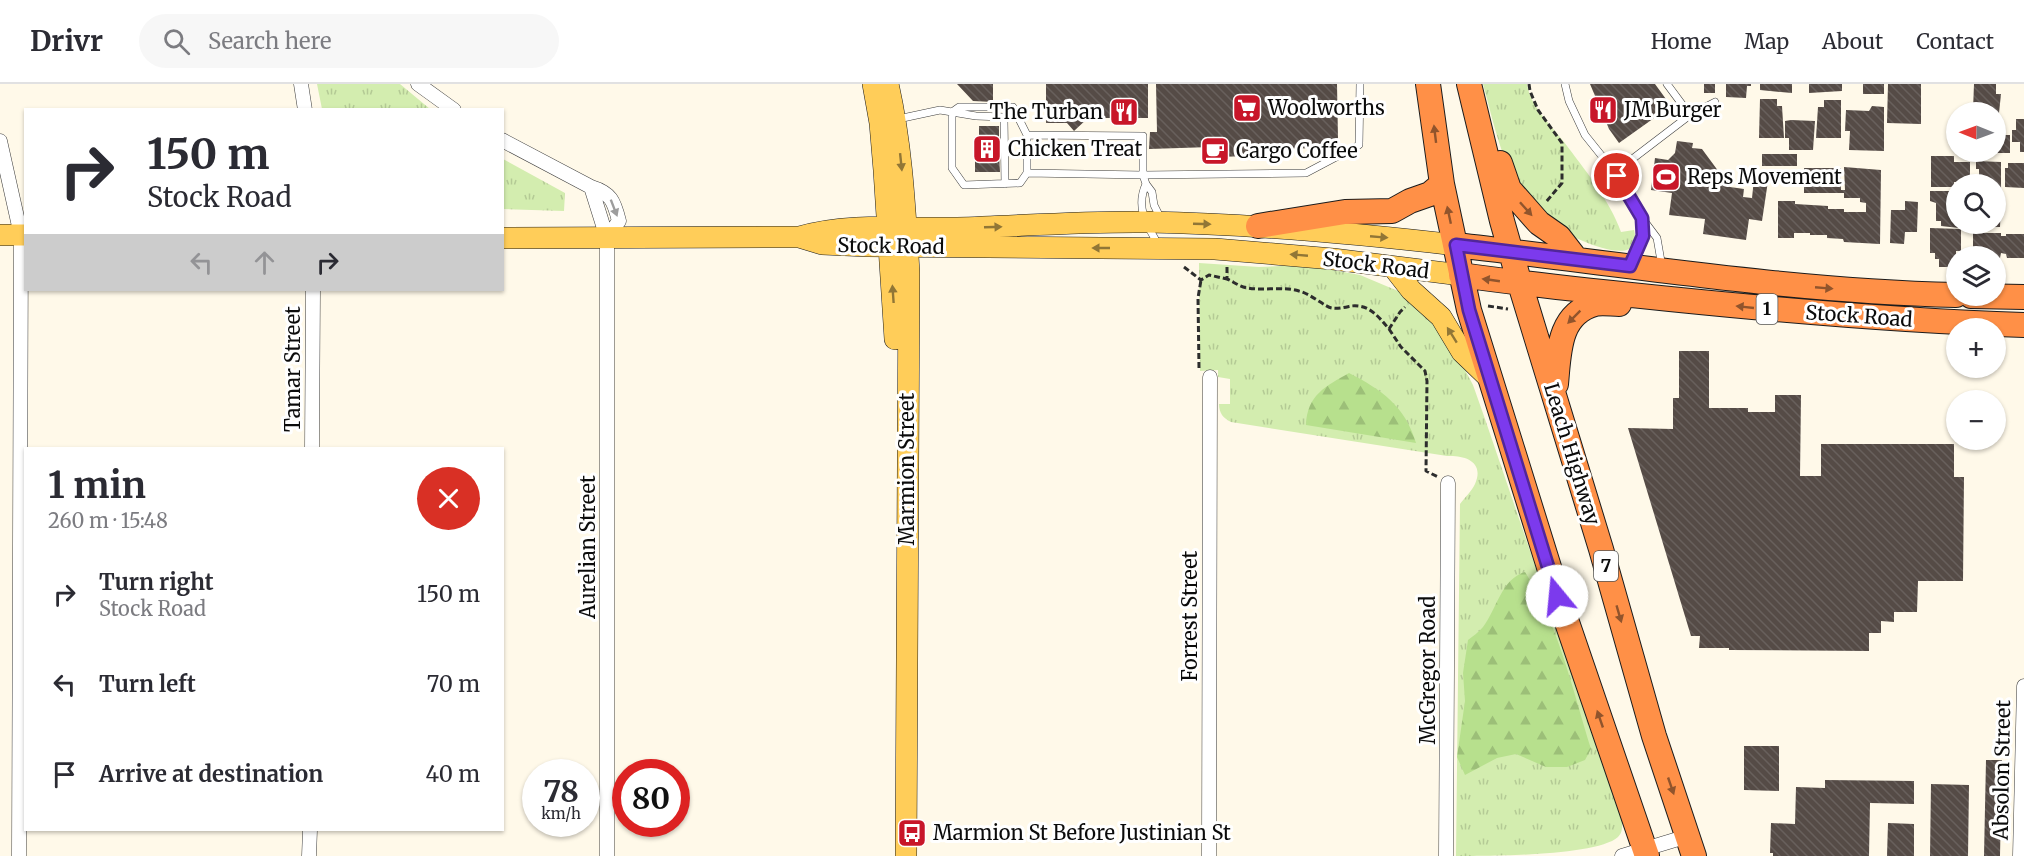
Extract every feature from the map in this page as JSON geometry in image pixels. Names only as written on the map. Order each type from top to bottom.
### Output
[{"type":"highway","points":[[1428,84],[1442,184],[1468,303],[1638,854]]},
{"type":"highway","points":[[1471,92],[1490,135],[1509,189],[1539,223],[1558,237],[1576,259]]},
{"type":"highway","name":"Leach Highway","points":[[1471,92],[1520,284],[1601,549],[1654,736],[1691,846]]},
{"type":"highway","points":[[1258,226],[1345,212],[1392,211],[1430,194],[1442,184]]},
{"type":"highway","name":"Stock Road","points":[[1456,245],[1766,283],[1946,294]]},
{"type":"highway","name":"Stock Road","points":[[1461,275],[1520,284],[1866,317],[2024,325]]},
{"type":"highway","points":[[2006,297],[2024,297]]},
{"type":"highway","points":[[1555,397],[1564,328],[1580,311],[1596,303],[1639,304],[1669,299]]},
{"type":"main road","name":"Marmion Street","points":[[873,84],[888,122]]},
{"type":"main road","name":"Marmion Street","points":[[888,84],[888,122],[898,237],[906,856]]},
{"type":"main road","name":"Stock Road","points":[[898,237],[1154,222],[1258,226],[1456,245]]},
{"type":"main road","name":"Stock Road","points":[[504,238],[799,237],[823,230],[898,237],[1245,250],[1461,275]]},
{"type":"main road","name":"Marmion Street","points":[[893,856],[896,402],[894,318],[898,237]]},
{"type":"main road","points":[[1393,267],[1411,290],[1441,317],[1462,351],[1490,379]]},
{"type":"street","points":[[301,84],[305,108]]},
{"type":"street","points":[[418,84],[451,108]]},
{"type":"street","points":[[0,141],[15,235],[19,856]]},
{"type":"street","name":"Aurelian Street","points":[[504,141],[591,187],[607,238],[607,856]]},
{"type":"street","name":"Tamar Street","points":[[312,447],[313,291]]},
{"type":"street","name":"Forrest Street","points":[[1209,856],[1210,377]]},
{"type":"street","name":"McGregor Road","points":[[1446,856],[1448,483]]},
{"type":"street","name":"Absolon Street","points":[[2020,856],[2024,686]]},
{"type":"street","points":[[309,856],[310,831]]},
{"type":"street","points":[[1638,854],[1691,846]]},
{"type":"lane","points":[[1027,173],[1143,175],[1306,173],[1359,145],[1360,84]]},
{"type":"lane","points":[[1565,84],[1569,101],[1585,135],[1614,172],[1657,238],[1662,270]]},
{"type":"lane","points":[[1667,84],[1690,115]]},
{"type":"lane","points":[[1614,172],[1690,115],[1715,102]]},
{"type":"lane","points":[[959,107],[1013,108],[1027,135],[1027,173],[1020,183],[964,185],[952,168],[952,112],[959,107]]},
{"type":"lane","points":[[888,122],[940,110],[976,116],[1003,117],[1005,184]]},
{"type":"lane","points":[[1027,135],[1143,136],[1143,175],[1152,192],[1154,222],[1160,248]]},
{"type":"lane","points":[[1146,184],[1141,195],[1141,205],[1154,222]]},
{"type":"lane","points":[[1630,266],[1643,236],[1642,218]]},
{"type":"path","points":[[1529,84],[1538,110],[1562,143],[1562,183],[1546,202]]},
{"type":"path","points":[[1192,265],[1180,265],[1201,280]]},
{"type":"path","points":[[1220,266],[1228,267],[1227,279]]},
{"type":"path","points":[[1210,377],[1199,373],[1198,297],[1201,280],[1209,275],[1227,279],[1250,289],[1297,290],[1333,308],[1358,305],[1367,307],[1389,328],[1401,347],[1425,371],[1428,381],[1426,471],[1448,483]]},
{"type":"path","points":[[1468,303],[1529,311]]},
{"type":"path","points":[[1389,328],[1407,306]]},
{"type":"green space","points":[[317,84],[400,84],[429,108],[322,108]]},
{"type":"green space","points":[[1483,84],[1527,84],[1537,108],[1596,185],[1621,232],[1634,230],[1634,243],[1628,249],[1617,251],[1603,248],[1574,237],[1554,226],[1530,203],[1518,187],[1505,159]]},
{"type":"green space","points":[[504,160],[565,193],[564,211],[504,209]]},
{"type":"green space","points":[[1199,263],[1259,267],[1305,265],[1360,275],[1398,291],[1427,312],[1446,334],[1473,385],[1485,419],[1622,820],[1618,837],[1589,848],[1542,854],[1456,856],[1460,504],[1475,484],[1477,470],[1475,465],[1466,458],[1231,422],[1226,419],[1221,413],[1219,404],[1230,404],[1230,379],[1218,377],[1218,370],[1200,371]]},
{"type":"green space","points":[[1349,373],[1391,400],[1406,419],[1416,443],[1306,425],[1307,415],[1314,399],[1326,387]]},
{"type":"green space","points":[[1525,572],[1537,592],[1556,635],[1591,749],[1585,760],[1567,767],[1546,767],[1516,754],[1497,758],[1465,775],[1457,757],[1465,701],[1463,673],[1468,640],[1488,620],[1500,595],[1510,581]]},
{"type":"building","points":[[957,84],[993,84],[993,102],[973,101]]},
{"type":"building","points":[[1046,84],[1148,84],[1148,118],[1088,118],[1074,131],[1067,123],[1046,123]]},
{"type":"building","name":"Woolworths","points":[[1156,84],[1337,84],[1338,139],[1334,148],[1254,149],[1255,156],[1212,157],[1211,147],[1149,149],[1150,132],[1157,132]]},
{"type":"building","points":[[1590,84],[1655,84],[1671,106],[1619,143],[1609,129]]},
{"type":"building","points":[[1704,84],[1715,84],[1715,93],[1704,93]]},
{"type":"building","points":[[1726,84],[1751,84],[1751,86],[1747,86],[1746,98],[1726,97]]},
{"type":"building","points":[[1760,84],[1792,84],[1792,93],[1760,90]]},
{"type":"building","points":[[1809,84],[1842,84],[1842,91],[1809,93]]},
{"type":"building","points":[[1863,84],[1884,84],[1884,94],[1863,94]]},
{"type":"building","points":[[1888,84],[1921,84],[1921,124],[1887,123]]},
{"type":"building","points":[[1974,84],[1996,84],[1996,94],[2001,94],[2000,102],[1973,102]]},
{"type":"building","points":[[1760,99],[1777,99],[1777,106],[1782,106],[1784,138],[1759,138]]},
{"type":"building","points":[[1824,100],[1841,100],[1841,138],[1816,138],[1818,107],[1824,107]]},
{"type":"building","points":[[1872,106],[1884,107],[1884,151],[1849,150],[1850,131],[1845,131],[1846,110],[1869,111]]},
{"type":"building","points":[[2016,119],[2024,119],[2024,152],[2020,152],[2020,142],[2012,142],[2012,130],[2016,130]]},
{"type":"building","points":[[1785,121],[1815,121],[1813,150],[1789,150],[1789,138],[1785,138]]},
{"type":"building","name":"Chicken Treat","points":[[979,126],[999,126],[999,149],[1006,149],[1006,154],[999,154],[1000,172],[975,172],[975,146],[979,146]]},
{"type":"building","points":[[2006,135],[2010,135],[2010,153],[2006,153]]},
{"type":"building","points":[[1677,141],[1693,143],[1692,148],[1702,149],[1730,187],[1744,189],[1743,197],[1752,198],[1754,179],[1768,181],[1762,221],[1749,219],[1746,240],[1703,234],[1705,219],[1669,215],[1672,193],[1651,190],[1655,158],[1668,160],[1675,153]]},
{"type":"building","points":[[1762,154],[1797,154],[1797,166],[1762,166]]},
{"type":"building","points":[[1931,156],[1946,156],[1946,162],[1970,162],[1970,174],[1946,174],[1946,187],[1931,187]]},
{"type":"building","points":[[1976,162],[2001,162],[2001,174],[1979,174],[1979,169],[1976,169]]},
{"type":"building","points":[[2008,163],[2024,163],[2024,188],[2006,187],[2005,168],[2008,168]]},
{"type":"building","points":[[1844,167],[1881,170],[1880,244],[1844,242],[1843,239],[1827,238],[1827,235],[1810,235],[1810,233],[1794,233],[1794,238],[1778,238],[1778,201],[1828,206],[1828,209],[1844,209],[1844,212],[1866,212],[1866,203],[1860,202],[1860,198],[1844,198],[1844,193],[1804,193],[1804,168],[1841,168],[1841,190],[1845,190]]},
{"type":"building","points":[[1930,191],[1946,191],[1946,227],[1941,226],[1941,221],[1936,221],[1936,203],[1930,201]]},
{"type":"building","points":[[1905,201],[1918,202],[1917,232],[1905,232],[1904,244],[1890,243],[1891,210],[1905,210]]},
{"type":"building","points":[[1930,228],[1946,229],[1946,234],[1961,234],[1961,246],[1946,246],[1946,267],[1939,267],[1939,259],[1935,259],[1935,253],[1930,253]]},
{"type":"building","points":[[1973,234],[2006,236],[2006,234],[2024,234],[2024,258],[2007,258],[2006,246],[1973,246]]},
{"type":"building","points":[[1679,351],[1709,351],[1709,408],[1748,408],[1748,412],[1775,412],[1775,395],[1801,395],[1800,476],[1821,476],[1821,444],[1946,444],[1946,450],[1954,450],[1954,477],[1964,477],[1963,581],[1918,581],[1917,612],[1894,612],[1894,622],[1881,621],[1881,633],[1869,633],[1869,651],[1699,648],[1700,636],[1691,636],[1628,428],[1673,429],[1673,398],[1679,398]]},
{"type":"building","points":[[1744,746],[1779,746],[1779,791],[1744,790]]},
{"type":"building","points":[[1986,760],[2002,760],[2000,856],[1984,856]]},
{"type":"building","points":[[1825,780],[1914,781],[1914,804],[1870,803],[1869,856],[1773,856],[1773,853],[1770,853],[1771,823],[1795,824],[1796,787],[1825,788]]},
{"type":"building","points":[[1931,784],[1969,785],[1968,856],[1930,856]]},
{"type":"building","points":[[1888,823],[1914,824],[1914,856],[1887,856]]},
{"type":"place","name":"Woolworths","points":[[1247,108]]},
{"type":"place","name":"JM Burger","points":[[1603,110]]},
{"type":"place","name":"The Turban","points":[[1124,112]]},
{"type":"place","name":"Chicken Treat","points":[[987,149]]},
{"type":"place","name":"Cargo Coffee","points":[[1215,151]]},
{"type":"place","name":"Reps Movement","points":[[1666,177]]},
{"type":"place","name":"Marmion St Before Justinian St","points":[[912,833]]},
{"type":"route","points":[[1557,596],[1469,310],[1456,245],[1630,266],[1643,236],[1642,218],[1617,176]]}]
